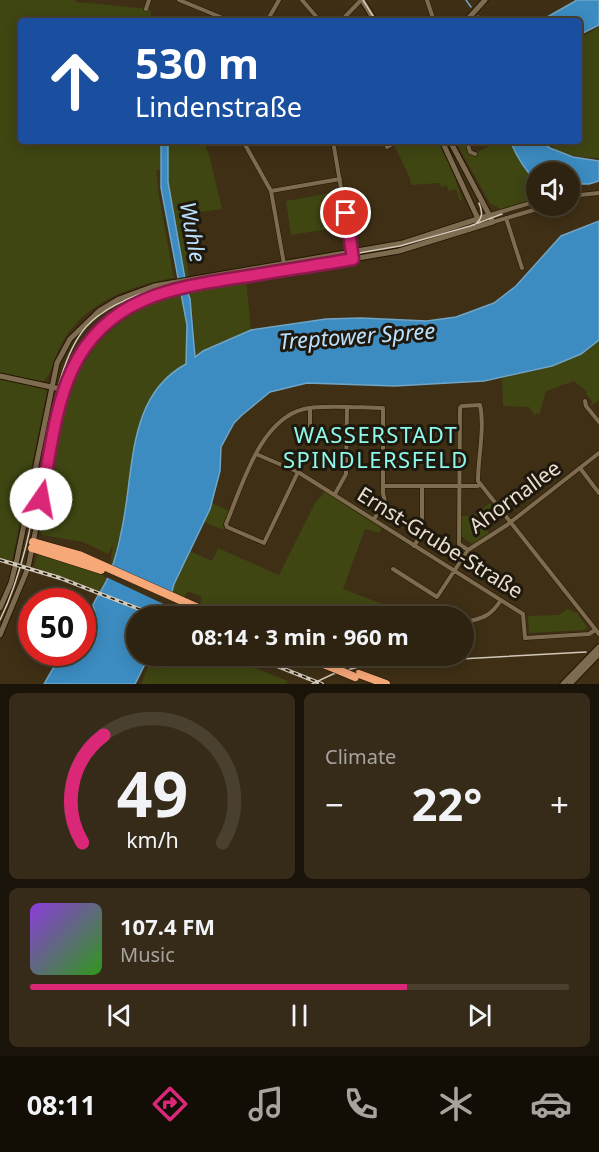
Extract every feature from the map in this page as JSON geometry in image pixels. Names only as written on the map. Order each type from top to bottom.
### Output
[{"type":"highway","points":[[32,545],[104,569],[183,606]]},
{"type":"highway","points":[[175,602],[187,606]]},
{"type":"highway","points":[[335,666],[386,684]]},
{"type":"highway","points":[[357,675],[372,684]]},
{"type":"main road","points":[[361,0],[373,18]]},
{"type":"main road","points":[[469,18],[485,0]]},
{"type":"main road","points":[[443,144],[482,226]]},
{"type":"main road","points":[[0,608],[11,583],[21,542],[57,363],[70,339],[87,321],[119,299],[159,284],[183,283],[353,259],[413,247],[492,222],[452,144]]},
{"type":"main road","points":[[0,635],[25,578],[65,390],[82,352],[104,326],[148,297],[183,283],[403,243],[490,215]]},
{"type":"main road","points":[[0,376],[65,390]]},
{"type":"main road","points":[[21,542],[32,545]]},
{"type":"main road","points":[[563,684],[599,647]]},
{"type":"main road","points":[[570,684],[599,654]]},
{"type":"street","points":[[146,9],[149,0]]},
{"type":"street","points":[[179,0],[223,18]]},
{"type":"street","points":[[269,18],[279,0]]},
{"type":"street","points":[[302,0],[317,18]]},
{"type":"street","points":[[344,18],[361,0]]},
{"type":"street","points":[[427,0],[433,18]]},
{"type":"street","points":[[245,144],[272,191],[284,264]]},
{"type":"street","points":[[334,144],[353,259]]},
{"type":"street","points":[[387,147],[392,144]]},
{"type":"street","points":[[467,144],[470,152],[475,154]]},
{"type":"street","points":[[272,191],[340,179]]},
{"type":"street","points":[[580,195],[599,194]]},
{"type":"street","points":[[490,215],[526,204]]},
{"type":"street","points":[[492,222],[526,212]]},
{"type":"street","points":[[506,218],[522,268]]},
{"type":"street","points":[[585,401],[586,406],[599,422]]},
{"type":"street","points":[[468,550],[459,544],[460,408],[481,405],[478,482],[597,632]]},
{"type":"street","points":[[310,408],[310,440]]},
{"type":"street","points":[[298,472],[264,543],[227,527],[226,524],[256,454],[267,434],[286,418],[310,408],[383,408],[384,504],[374,519]]},
{"type":"street","points":[[335,494],[346,474],[347,408]]},
{"type":"street","name":"Ahornallee","points":[[393,569],[435,597],[438,596],[468,550],[511,522],[599,453]]},
{"type":"street","name":"Ernst-Grube-Straße","points":[[256,454],[298,472],[335,494],[523,614],[525,638],[597,632]]},
{"type":"street","points":[[580,468],[599,493]]},
{"type":"street","points":[[383,486],[480,485]]},
{"type":"street","points":[[414,546],[422,534],[422,486]]},
{"type":"street","points":[[474,619],[487,616],[501,600]]},
{"type":"green space","points":[[0,0],[75,0],[76,2],[150,9],[152,18],[18,18],[18,144],[161,144],[160,170],[156,170],[174,278],[140,286],[95,307],[70,330],[61,345],[49,375],[43,382],[0,374]]},
{"type":"green space","points":[[599,27],[599,158],[564,153],[549,144],[582,144],[582,37]]},
{"type":"green space","points":[[168,144],[204,144],[222,209],[194,213],[201,255],[186,257],[189,276],[184,276],[168,182]]},
{"type":"green space","points":[[440,144],[453,171],[462,200],[460,201],[456,189],[449,191],[447,186],[441,187],[440,183],[411,185],[410,178],[394,145]]},
{"type":"green space","points":[[457,144],[466,144],[467,150],[472,155],[492,144],[511,144],[526,169],[526,201],[500,209],[490,203]]},
{"type":"green space","points":[[331,193],[335,228],[291,235],[286,201]]},
{"type":"green space","points":[[246,280],[251,330],[203,351],[195,358],[193,315],[187,290]]},
{"type":"green space","points":[[182,293],[187,325],[187,364],[178,368],[147,403],[142,416],[135,442],[126,510],[112,565],[110,564],[113,545],[108,554],[83,542],[42,535],[40,530],[64,408],[82,365],[108,334],[137,312],[158,301]]},
{"type":"green space","points":[[599,340],[599,400],[590,407],[592,401],[586,394],[587,392],[574,381],[546,391],[539,415],[537,413],[534,415],[529,407],[503,406],[502,378],[565,361]]},
{"type":"green space","points":[[0,378],[43,388],[47,392],[12,561],[0,558]]},
{"type":"green space","points":[[325,492],[381,528],[380,533],[365,529],[343,589],[388,606],[208,606],[200,603],[202,597],[188,591],[183,599],[171,592],[190,551],[212,561],[218,548],[279,575],[315,503]]},
{"type":"green space","points":[[212,503],[229,511],[223,524],[224,530],[204,522]]},
{"type":"green space","points":[[490,503],[499,515],[484,526],[489,533],[472,544],[461,536],[461,516],[472,516]]},
{"type":"green space","points":[[38,553],[97,572],[107,578],[99,591],[34,567]]},
{"type":"green space","points":[[567,609],[577,613],[587,627],[584,630],[529,633],[528,616],[559,615]]},
{"type":"green space","points":[[149,666],[250,666],[288,681],[285,684],[141,684]]},
{"type":"water","points":[[577,0],[599,0],[599,25],[582,34],[582,18],[545,18]]},
{"type":"water","name":"Treptower Spree","points":[[161,144],[168,144],[168,182],[190,299],[195,357],[203,351],[251,330],[326,319],[427,321],[456,317],[494,303],[516,286],[561,236],[599,221],[599,340],[581,354],[552,366],[484,381],[395,386],[307,383],[270,392],[234,423],[221,447],[220,471],[210,509],[174,584],[168,606],[126,606],[126,666],[144,666],[135,684],[44,684],[54,666],[96,666],[96,599],[108,577],[118,548],[142,416],[152,396],[166,378],[186,364],[187,325],[161,188]]},
{"type":"water","points":[[511,144],[545,144],[573,157],[599,161],[599,181],[580,184],[580,162],[526,162],[526,169]]},
{"type":"pier","points":[[109,564],[173,594],[170,606],[168,606],[104,576]]},
{"type":"waterway","points":[[466,0],[471,7]]},
{"type":"tram line","points":[[363,0],[374,18]]},
{"type":"tram line","points":[[474,225],[481,215],[479,203]]},
{"type":"tram line","points":[[0,620],[24,555],[60,382],[78,338],[93,320],[121,302],[162,287],[400,246],[470,226],[502,214]]},
{"type":"tram line","points":[[312,684],[333,674],[369,664],[586,652]]},
{"type":"railway","points":[[0,560],[60,578],[131,606]]},
{"type":"railway","points":[[277,666],[322,684]]},
{"type":"district","name":"WASSERSTADT SPINDLERSFELD","points":[[376,448]]},
{"type":"route","points":[[41,499],[66,384],[82,352],[104,326],[135,304],[166,291],[353,259],[346,213]]},
{"type":"water label","name":"Wuhle","points":[[193,232]]}]
